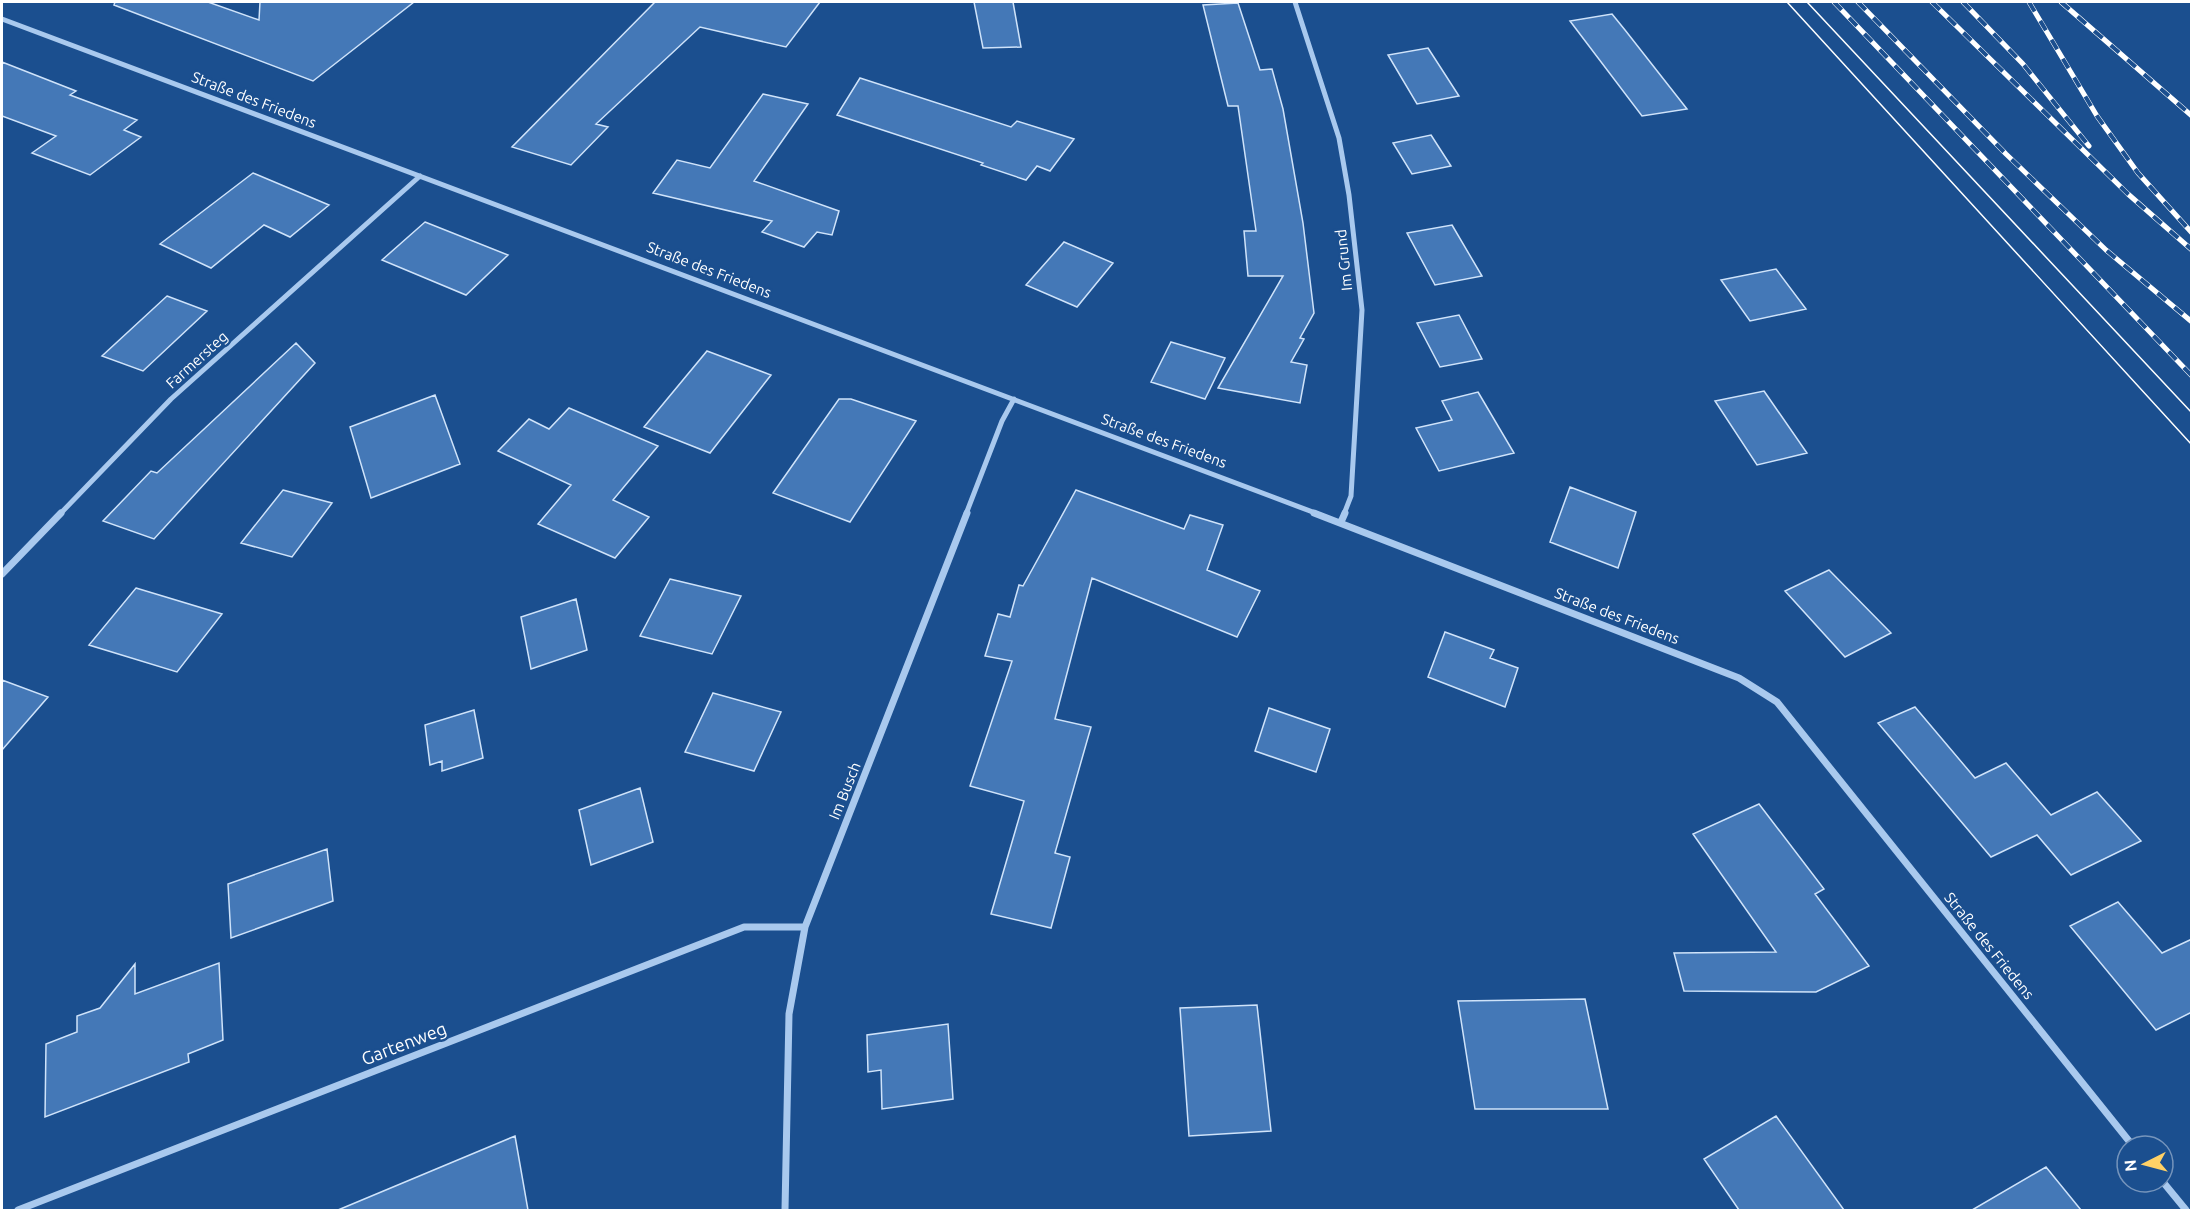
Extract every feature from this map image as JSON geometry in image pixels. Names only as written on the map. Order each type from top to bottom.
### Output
[{"type":"street","name":"Im Grund","points":[[1294,2],[1339,138],[1350,195],[1362,310],[1351,496],[1341,522]]},
{"type":"street","name":"Straße des Friedens","points":[[2,19],[1341,522],[1739,678],[1777,702],[2123,1134]]},
{"type":"street","name":"Farmersteg","points":[[2,574],[171,399],[420,176]]},
{"type":"street","name":"Im Busch","points":[[785,1210],[789,1014],[805,927],[1002,421],[1014,399]]},
{"type":"street","name":"Gartenweg","points":[[18,1210],[744,927],[805,927]]},
{"type":"street","points":[[2173,1194],[2186,1210]]},
{"type":"building","points":[[115,2],[208,2],[259,20],[260,2],[414,2],[313,81],[114,5]]},
{"type":"building","points":[[655,2],[820,2],[786,47],[700,27],[596,124],[608,127],[571,165],[512,147]]},
{"type":"building","points":[[974,2],[1013,2],[1021,47],[983,48]]},
{"type":"building","points":[[1238,3],[1260,70],[1272,69],[1283,109],[1303,223],[1314,313],[1300,338],[1304,339],[1291,362],[1307,365],[1300,403],[1218,388],[1283,276],[1248,276],[1244,231],[1256,231],[1238,106],[1228,106],[1203,5]]},
{"type":"building","points":[[1612,14],[1687,109],[1642,116],[1570,21]]},
{"type":"building","points":[[1428,48],[1459,96],[1417,104],[1388,55]]},
{"type":"building","points":[[2,62],[76,91],[70,95],[137,120],[124,130],[141,137],[90,175],[32,153],[56,136],[2,116]]},
{"type":"building","points":[[860,78],[1011,127],[1017,121],[1074,139],[1050,171],[1037,166],[1026,180],[981,165],[983,163],[837,115]]},
{"type":"building","points":[[763,94],[808,104],[754,181],[839,211],[832,235],[817,232],[804,247],[762,232],[772,221],[653,193],[677,160],[710,168]]},
{"type":"building","points":[[1431,135],[1451,166],[1412,174],[1393,143]]},
{"type":"building","points":[[253,173],[329,205],[290,237],[264,225],[211,268],[160,244]]},
{"type":"building","points":[[425,222],[508,255],[466,295],[382,260]]},
{"type":"building","points":[[1452,225],[1482,276],[1435,285],[1407,233]]},
{"type":"building","points":[[1064,242],[1113,263],[1077,307],[1026,285]]},
{"type":"building","points":[[1776,269],[1806,309],[1750,321],[1721,280]]},
{"type":"building","points":[[167,296],[207,311],[143,371],[102,356]]},
{"type":"building","points":[[1459,315],[1482,359],[1440,367],[1417,323]]},
{"type":"building","points":[[1171,342],[1225,358],[1205,399],[1151,382]]},
{"type":"building","points":[[296,343],[315,363],[154,539],[103,521],[151,471],[157,473]]},
{"type":"building","points":[[707,351],[771,375],[710,453],[644,427]]},
{"type":"building","points":[[1764,391],[1807,453],[1757,465],[1715,401]]},
{"type":"building","points":[[1478,392],[1514,453],[1439,471],[1416,428],[1452,420],[1442,401]]},
{"type":"building","points":[[435,395],[460,464],[371,498],[350,427]]},
{"type":"building","points":[[839,399],[851,399],[916,421],[850,522],[773,493]]},
{"type":"building","points":[[569,408],[658,446],[613,500],[649,517],[615,558],[538,524],[571,485],[498,451],[529,419],[549,429]]},
{"type":"building","points":[[1570,487],[1636,512],[1618,568],[1550,542]]},
{"type":"building","points":[[283,490],[332,503],[292,557],[241,543]]},
{"type":"building","points":[[1076,490],[1184,529],[1190,515],[1223,525],[1207,570],[1260,591],[1237,637],[1092,578],[1055,719],[1091,727],[1055,853],[1070,857],[1051,928],[991,914],[1024,801],[970,786],[1012,661],[985,656],[998,614],[1010,617],[1019,585],[1023,586]]},
{"type":"building","points":[[1829,570],[1891,633],[1845,657],[1785,591]]},
{"type":"building","points":[[670,579],[741,596],[712,654],[640,636]]},
{"type":"building","points":[[136,588],[222,614],[177,672],[89,645]]},
{"type":"building","points":[[576,599],[587,650],[531,669],[521,617]]},
{"type":"building","points":[[1445,632],[1494,650],[1490,658],[1518,668],[1505,707],[1428,677]]},
{"type":"building","points":[[2,680],[48,697],[2,750]]},
{"type":"building","points":[[713,693],[781,712],[754,771],[685,752]]},
{"type":"building","points":[[1915,707],[1975,778],[2006,763],[2051,815],[2097,792],[2141,841],[2071,875],[2037,835],[1991,857],[1878,723]]},
{"type":"building","points":[[1269,708],[1330,729],[1316,772],[1255,751]]},
{"type":"building","points":[[474,710],[483,758],[442,771],[442,761],[430,765],[425,725]]},
{"type":"building","points":[[640,788],[653,842],[591,865],[579,810]]},
{"type":"building","points":[[1759,804],[1824,889],[1815,894],[1869,966],[1816,992],[1684,991],[1674,953],[1776,952],[1693,834]]},
{"type":"building","points":[[327,849],[333,901],[231,938],[228,884]]},
{"type":"building","points":[[2118,902],[2162,953],[2192,939],[2192,1012],[2156,1030],[2070,926]]},
{"type":"building","points":[[219,963],[223,1040],[188,1054],[189,1062],[45,1117],[46,1044],[77,1032],[77,1016],[100,1008],[135,964],[135,994]]},
{"type":"building","points":[[1585,999],[1608,1109],[1475,1109],[1458,1001]]},
{"type":"building","points":[[1257,1005],[1271,1131],[1189,1136],[1180,1008]]},
{"type":"building","points":[[948,1024],[953,1099],[882,1109],[881,1070],[868,1072],[867,1035]]},
{"type":"building","points":[[1776,1116],[1844,1210],[1739,1210],[1704,1159]]},
{"type":"building","points":[[515,1136],[528,1210],[338,1210]]},
{"type":"building","points":[[2046,1167],[2081,1210],[1972,1210]]},
{"type":"tram line","points":[[1787,2],[2192,445]]},
{"type":"tram line","points":[[1807,2],[2192,413]]},
{"type":"railway","points":[[1834,2],[2192,376]]},
{"type":"railway","points":[[1858,2],[2006,154],[2106,250],[2192,322]]},
{"type":"railway","points":[[1932,2],[2128,194],[2192,250]]},
{"type":"railway","points":[[1963,2],[2023,64],[2089,146]]},
{"type":"railway","points":[[2029,2],[2097,116],[2138,173],[2192,233]]},
{"type":"railway","points":[[2061,2],[2192,116]]}]
